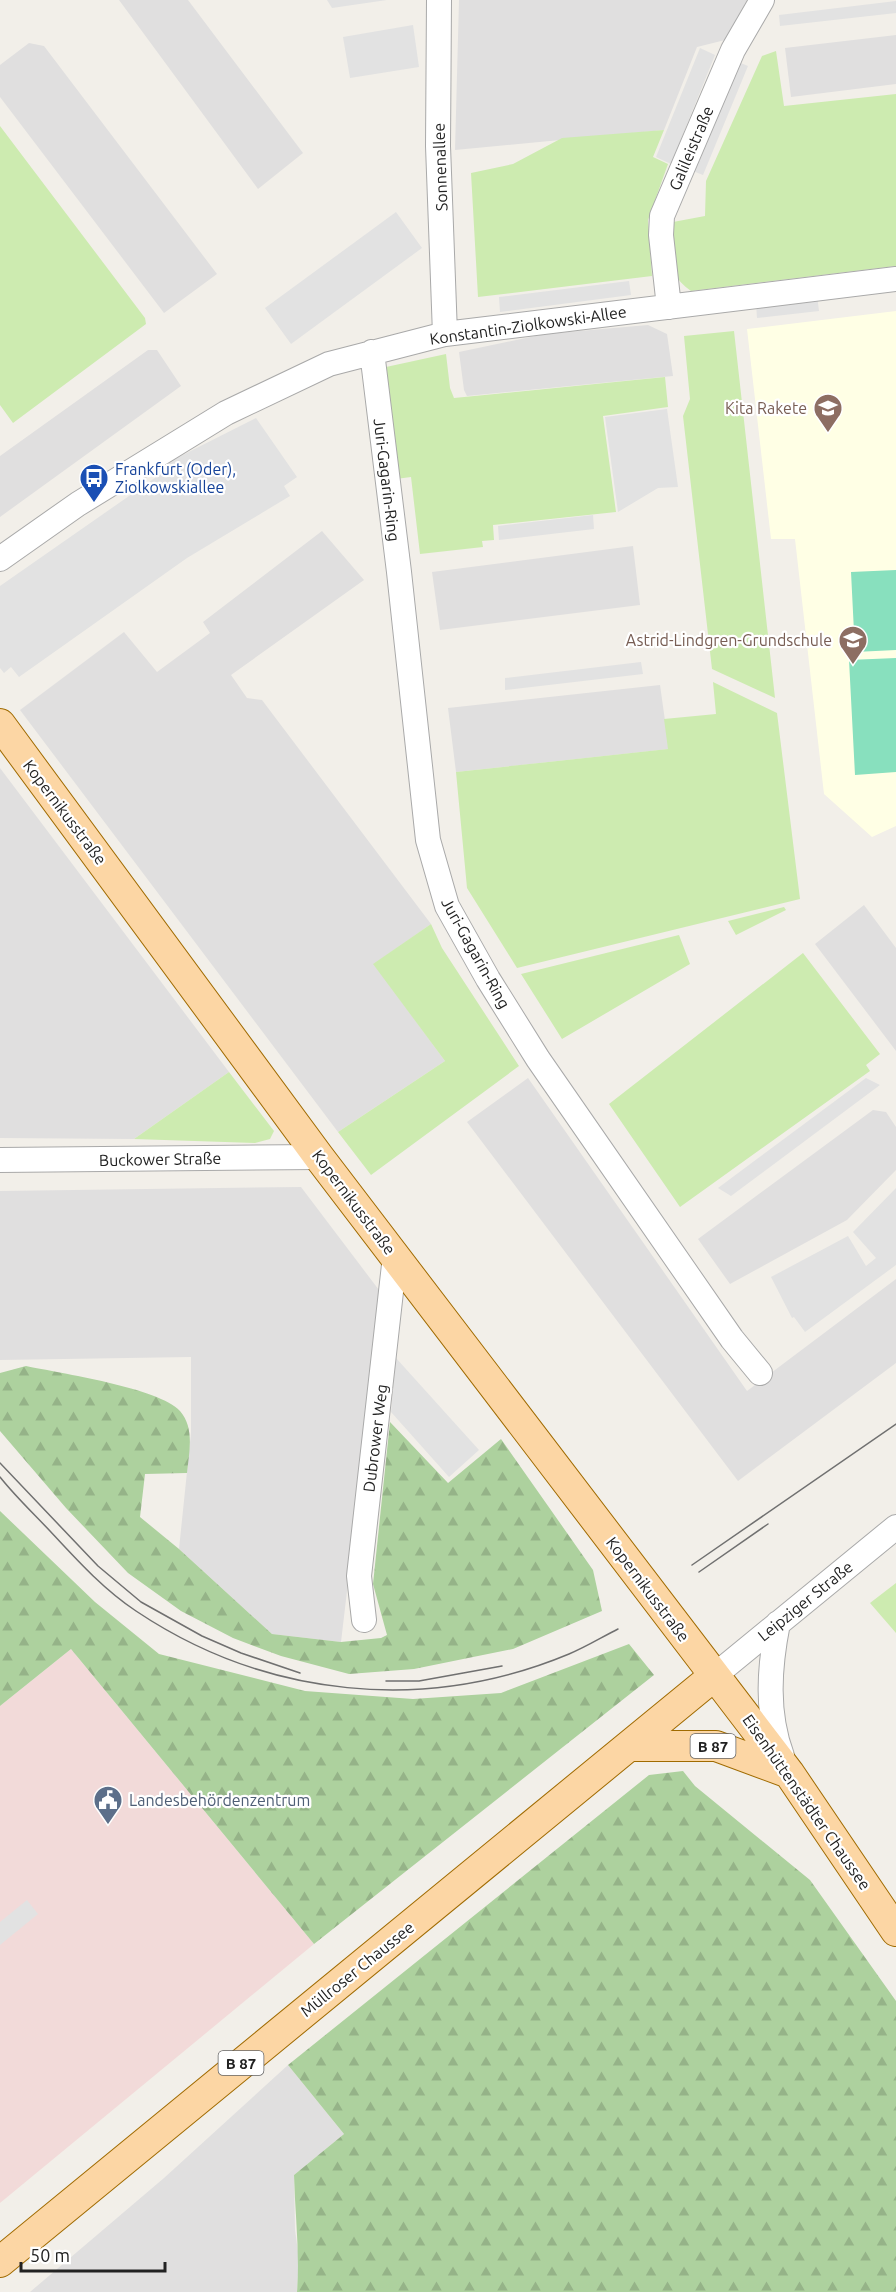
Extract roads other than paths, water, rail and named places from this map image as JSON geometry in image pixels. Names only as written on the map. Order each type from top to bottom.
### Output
[{"type":"main road","name":"Kopernikusstraße","points":[[0,724],[319,1158],[714,1676]]},
{"type":"main road","name":"Müllroser Chaussee","points":[[0,2262],[632,1746],[714,1676]]},
{"type":"main road","name":"Eisenhüttenstädter Chaussee","points":[[714,1676],[789,1773],[896,1931]]},
{"type":"main road","name":"B 87","points":[[632,1746],[716,1746],[789,1773]]},
{"type":"street","name":"Sonnenallee","points":[[439,0],[438,146],[445,334]]},
{"type":"street","name":"Galileistraße","points":[[669,307],[661,236],[662,216],[733,50],[762,0]]},
{"type":"street","name":"Konstantin-Ziolkowski-Allee","points":[[0,559],[78,504],[226,413],[329,364],[445,334],[896,279]]},
{"type":"street","name":"Juri-Gagarin-Ring","points":[[372,352],[428,840],[447,906],[488,979],[554,1083],[732,1339],[760,1373]]},
{"type":"street","name":"Buckower Straße","points":[[0,1160],[319,1158]]},
{"type":"street","name":"Dubrower Weg","points":[[363,1620],[359,1576],[395,1256]]},
{"type":"street","name":"Leipziger Straße","points":[[714,1676],[896,1527]]},
{"type":"street","points":[[778,1623],[771,1660],[773,1732],[789,1773]]},
{"type":"tram line","points":[[692,1565],[896,1424]]},
{"type":"tram line","points":[[0,1463],[98,1566],[141,1602],[202,1636],[241,1653],[300,1673]]},
{"type":"tram line","points":[[0,1477],[90,1573],[136,1611],[186,1640],[238,1663],[292,1679],[347,1688],[403,1690],[459,1685],[514,1673],[569,1654],[618,1629]]},
{"type":"tram line","points":[[699,1572],[768,1524]]},
{"type":"tram line","points":[[386,1681],[419,1681],[502,1666]]},
{"type":"place","name":"Kita Rakete","points":[[828,434]]},
{"type":"place","name":"Frankfurt (Oder), Ziolkowskiallee","points":[[94,504]]},
{"type":"place","name":"Astrid-Lindgren-Grundschule","points":[[853,666]]},
{"type":"place","name":"Landesbehördenzentrum","points":[[108,1826]]}]
